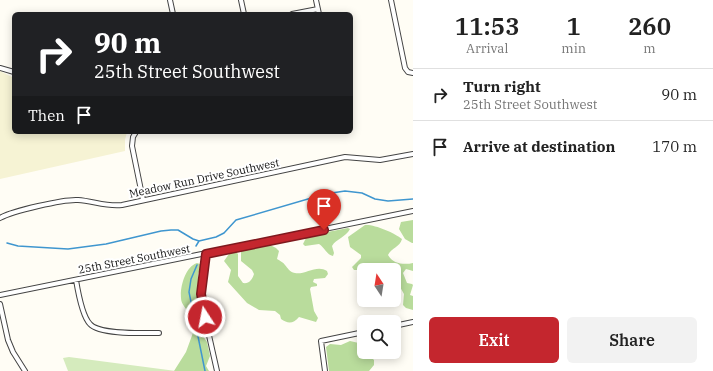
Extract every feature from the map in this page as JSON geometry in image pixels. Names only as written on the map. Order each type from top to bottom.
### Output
[{"type":"street","points":[[170,0],[173,12]]},
{"type":"street","points":[[241,0],[244,12]]},
{"type":"street","points":[[316,0],[319,12]]},
{"type":"street","points":[[391,0],[405,68],[408,72],[413,73]]},
{"type":"street","points":[[302,12],[318,9]]},
{"type":"street","points":[[0,68],[12,71]]},
{"type":"street","points":[[134,134],[132,146],[143,200]]},
{"type":"street","name":"Meadow Run Drive Southwest","points":[[0,218],[10,213],[69,200],[80,200],[115,206],[344,157],[385,159],[413,154]]},
{"type":"street","name":"25th Street Southwest","points":[[0,295],[413,211]]},
{"type":"street","points":[[206,254],[201,288],[202,300],[218,371]]},
{"type":"street","points":[[76,280],[86,317],[92,327],[105,332],[159,333]]},
{"type":"street","points":[[0,304],[8,340],[13,352],[25,371]]},
{"type":"street","points":[[401,325],[413,322]]},
{"type":"street","points":[[325,371],[321,342],[357,334]]},
{"type":"shaded area","points":[[0,71],[12,77],[12,134],[126,134],[125,151],[0,179]]},
{"type":"green space","points":[[413,220],[412,243],[405,239],[399,229],[401,222]]},
{"type":"green space","points":[[365,225],[384,229],[395,234],[402,239],[401,242],[388,255],[390,258],[399,263],[357,263],[357,270],[354,270],[352,267],[361,258],[361,255],[350,247],[348,237]]},
{"type":"green space","points":[[348,228],[350,229],[348,232],[332,246],[334,253],[333,256],[319,244],[305,246],[303,244],[307,236]]},
{"type":"green space","points":[[268,244],[279,251],[277,259],[291,272],[303,273],[315,269],[323,269],[327,271],[328,274],[325,278],[314,279],[313,282],[317,284],[317,286],[311,287],[310,289],[314,311],[318,318],[316,322],[299,317],[293,322],[286,322],[281,319],[280,315],[275,311],[259,310],[247,303],[228,282],[231,270],[224,261],[229,254],[234,250],[238,254],[238,276],[243,283],[247,283],[251,280],[254,274],[252,270],[241,261],[241,252],[245,249]]},
{"type":"green space","points":[[197,263],[200,264],[201,267],[198,274],[198,310],[200,313],[201,333],[207,342],[210,356],[206,366],[209,371],[174,371],[186,352],[194,330],[188,322],[188,312],[181,300],[181,294],[182,283],[186,273],[193,265]]},
{"type":"green space","points":[[401,263],[413,263],[413,271],[406,269],[403,273],[407,283],[413,285],[410,295],[413,296],[413,310],[406,308],[403,305],[404,294],[401,289]]},
{"type":"green space","points":[[350,341],[357,343],[357,359],[373,359],[374,365],[369,371],[329,371],[326,347],[330,344],[341,345]]},
{"type":"green space","points":[[69,357],[176,371],[68,371],[63,358]]},
{"type":"waterway","points":[[7,243],[18,246],[68,249],[106,244],[171,230],[178,230],[199,241],[216,237],[224,233],[236,220],[325,194],[345,191],[362,193],[375,199],[388,201],[413,199]]},
{"type":"waterway","points":[[196,246],[199,241]]},
{"type":"waterway","points":[[197,265],[191,279],[189,292],[205,371]]},
{"type":"route","points":[[205,317],[201,294],[206,254],[324,230]]}]
